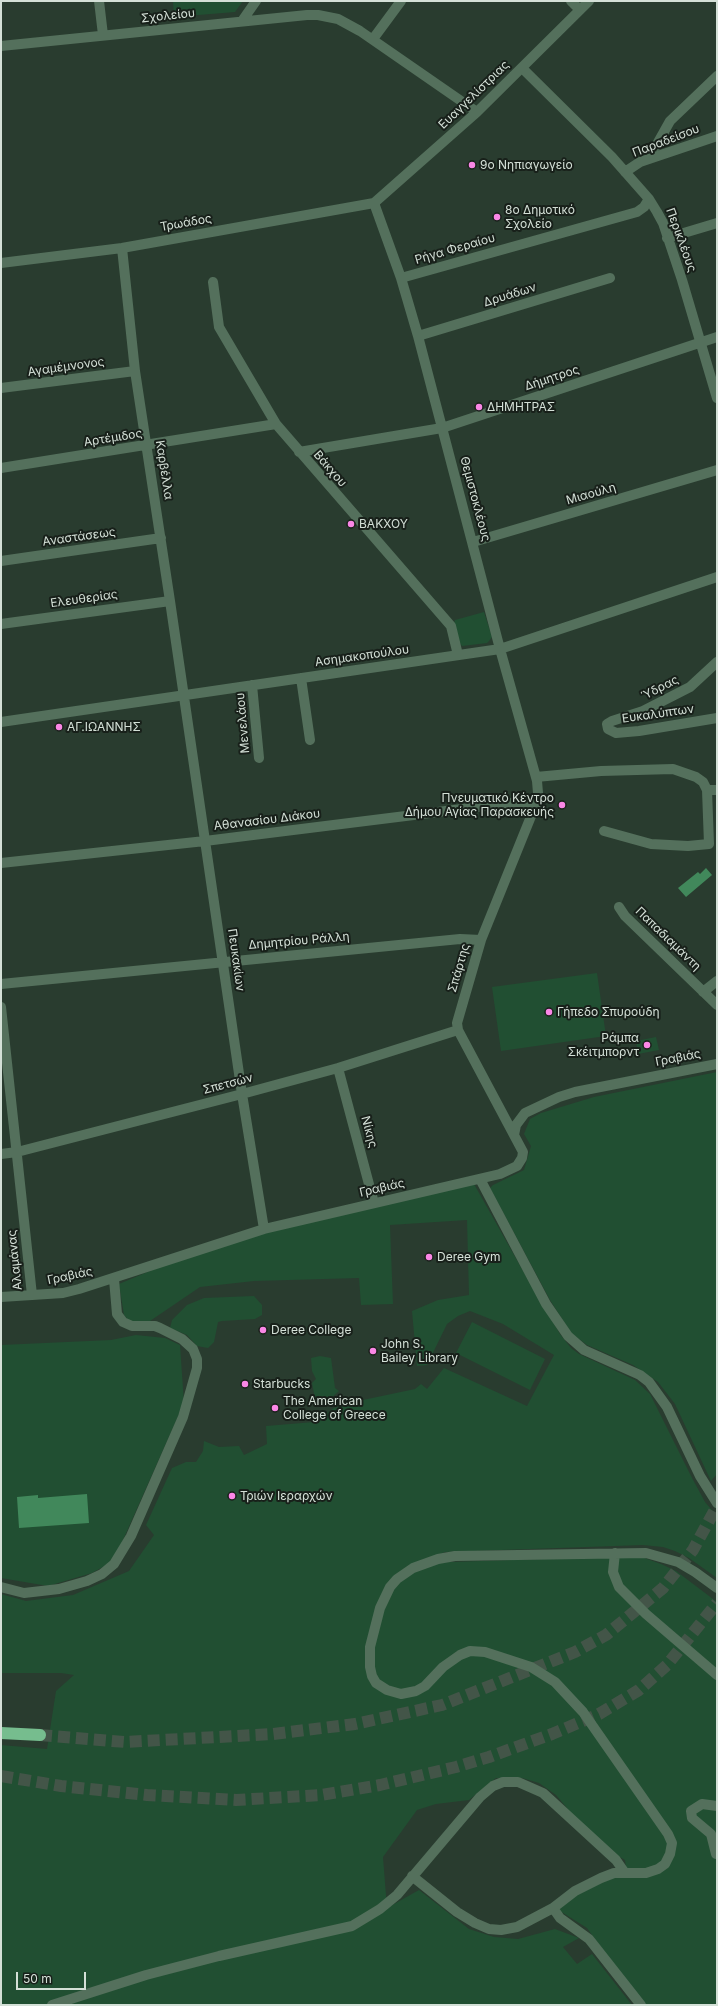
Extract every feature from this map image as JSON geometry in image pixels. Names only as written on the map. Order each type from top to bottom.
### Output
[{"type":"highway","points":[[1,1732],[40,1735]]},
{"type":"street","points":[[99,1],[103,35]]},
{"type":"street","points":[[242,21],[256,1]]},
{"type":"street","points":[[373,39],[400,1]]},
{"type":"street","points":[[571,1],[580,10]]},
{"type":"street","name":"Ευαγγελίστριας","points":[[374,203],[477,112],[589,1]]},
{"type":"street","name":"Σχολείου","points":[[1,46],[242,21],[318,15],[348,23],[477,112]]},
{"type":"street","name":"Περικλέους","points":[[522,68],[625,172],[649,199],[663,223],[717,398]]},
{"type":"street","points":[[656,146],[670,121],[717,76]]},
{"type":"street","name":"Παραδείσου","points":[[625,172],[640,162],[717,136]]},
{"type":"street","name":"Ρήγα Φεραίου","points":[[401,278],[637,212],[644,207],[649,199]]},
{"type":"street","name":"Τρωάδος","points":[[1,263],[122,248],[374,203]]},
{"type":"street","name":"Θεμιστοκλέους","points":[[374,203],[401,278],[418,336],[500,649],[536,777],[538,793],[536,804]]},
{"type":"street","points":[[668,238],[717,223]]},
{"type":"street","name":"Καρβέλλα","points":[[122,248],[135,370],[184,695]]},
{"type":"street","name":"Δρυάδων","points":[[418,336],[610,278]]},
{"type":"street","name":"Βάκχου","points":[[213,282],[219,327],[276,424],[298,452],[450,626],[458,655]]},
{"type":"street","name":"Δήμητρος","points":[[298,452],[442,428],[717,337]]},
{"type":"street","name":"Αγαμέμνονος","points":[[1,388],[135,370]]},
{"type":"street","name":"Αρτέμιδος","points":[[1,468],[147,446],[276,424]]},
{"type":"street","name":"Μιαούλη","points":[[473,542],[717,470]]},
{"type":"street","name":"Αναστάσεως","points":[[1,561],[161,538]]},
{"type":"street","name":"Ασημακοπούλου","points":[[1,722],[500,649],[717,577]]},
{"type":"street","name":"Ελευθερίας","points":[[1,624],[170,601]]},
{"type":"street","name":"Ύδρας","points":[[607,724],[643,711],[690,687],[717,662]]},
{"type":"street","points":[[301,678],[310,740]]},
{"type":"street","name":"Μενελάου","points":[[252,685],[259,758]]},
{"type":"street","name":"Πευκακίων","points":[[184,695],[242,1094],[264,1228]]},
{"type":"street","name":"Ευκαλύπτων","points":[[607,724],[608,729],[616,733],[639,731],[717,718]]},
{"type":"street","points":[[536,777],[601,771],[673,768],[696,777],[712,790],[709,844],[688,846],[651,844],[604,831]]},
{"type":"street","name":"Αθανασίου Διάκου","points":[[1,863],[205,841],[518,802],[536,804]]},
{"type":"street","name":"Σπάρτης","points":[[458,1030],[458,1018],[481,940],[536,804]]},
{"type":"street","name":"Παπαδιαμάντη","points":[[619,907],[625,916],[717,1005]]},
{"type":"street","name":"Δημητρίου Ράλλη","points":[[1,984],[223,961],[460,939],[481,940]]},
{"type":"street","points":[[703,992],[717,981]]},
{"type":"street","name":"Αλαμάνας","points":[[1,1007],[32,1295]]},
{"type":"street","points":[[458,1030],[514,1135]]},
{"type":"street","name":"Σπετσών","points":[[1,1154],[17,1152],[338,1068],[458,1030]]},
{"type":"street","name":"Γραβιάς","points":[[1,1297],[63,1293],[114,1279],[264,1228],[480,1179],[510,1170],[521,1162],[523,1152],[514,1135],[516,1125],[525,1113],[559,1097],[575,1092],[717,1064]]},
{"type":"street","name":"Νίκης","points":[[338,1068],[374,1203]]},
{"type":"street","points":[[480,1179],[546,1304],[568,1336],[584,1350],[640,1375],[649,1382],[662,1398],[700,1476],[717,1503]]},
{"type":"street","points":[[1,1587],[24,1593],[59,1588],[87,1581],[102,1574],[114,1564],[132,1536],[182,1417],[197,1368],[197,1359],[193,1349],[182,1339],[155,1326],[132,1326],[123,1322],[117,1314],[114,1279]]},
{"type":"street","points":[[615,1553],[613,1572],[619,1587],[646,1614],[717,1675]]},
{"type":"street","points":[[412,1876],[457,1912],[475,1923],[501,1930],[517,1927],[553,1908],[588,1883],[614,1873],[646,1873],[658,1869],[665,1864],[670,1854],[672,1843],[655,1813],[584,1712],[555,1682],[531,1667],[485,1652],[470,1651],[460,1655],[444,1667],[425,1686],[416,1692],[401,1694],[387,1690],[376,1683],[370,1667],[370,1647],[380,1608],[390,1588],[397,1579],[413,1568],[438,1559],[455,1556],[646,1553],[669,1558],[696,1572],[717,1588]]},
{"type":"street","points":[[52,2005],[161,1971],[218,1956],[352,1926],[380,1909],[397,1895],[480,1798],[493,1786],[503,1782],[518,1782],[543,1793],[616,1860],[625,1873]]},
{"type":"street","points":[[716,1854],[711,1834],[692,1818],[691,1811],[702,1804],[717,1806]]},
{"type":"street","points":[[553,1908],[560,1918],[586,1936],[641,2005]]},
{"type":"shaded area","points":[[173,1],[243,1],[235,12],[174,17]]},
{"type":"shaded area","points":[[484,612],[492,637],[487,643],[462,646],[459,642],[454,623],[455,620]]},
{"type":"shaded area","points":[[706,868],[712,875],[686,897],[678,888],[698,872],[700,874]]},
{"type":"shaded area","name":"Γήπεδο Σπυρούδη","points":[[597,973],[606,1036],[501,1051],[492,987]]},
{"type":"shaded area","name":"Ράμπα Σκέιτμπορντ","points":[[656,1037],[659,1050],[638,1054],[636,1041]]},
{"type":"shaded area","points":[[717,1072],[717,1474],[711,1481],[675,1404],[658,1382],[633,1365],[587,1345],[571,1333],[550,1300],[490,1188],[493,1185],[524,1170],[531,1146],[524,1134],[530,1119],[541,1113],[594,1097]]},
{"type":"shaded area","points":[[474,1184],[560,1334],[571,1348],[579,1354],[635,1380],[650,1394],[705,1502],[717,1516],[717,1578],[689,1558],[675,1551],[663,1547],[643,1545],[445,1552],[418,1563],[639,1556],[676,1571],[717,1602],[717,2005],[644,2005],[587,1928],[560,1911],[560,1902],[595,1878],[627,1875],[625,1860],[605,1849],[579,1828],[567,1808],[556,1795],[539,1783],[522,1778],[496,1778],[469,1800],[436,1804],[417,1810],[383,1857],[387,1908],[419,1890],[469,1929],[494,1937],[518,1939],[555,1929],[579,1938],[563,1947],[577,1964],[592,1954],[632,2005],[1,2005],[1,1745],[47,1749],[56,1691],[74,1675],[61,1673],[1,1673],[1,1594],[26,1601],[73,1595],[129,1571],[154,1535],[146,1525],[172,1468],[186,1462],[196,1462],[203,1451],[204,1441],[219,1447],[239,1446],[244,1455],[267,1444],[266,1426],[314,1422],[334,1408],[358,1401],[415,1389],[421,1384],[427,1389],[444,1368],[527,1406],[554,1355],[503,1324],[470,1311],[458,1316],[447,1324],[427,1365],[417,1366],[412,1311],[438,1300],[469,1295],[467,1220],[390,1225],[393,1304],[361,1305],[359,1278],[254,1281],[200,1287],[150,1321],[138,1324],[129,1321],[124,1315],[119,1284],[164,1265],[265,1233]]},
{"type":"shaded area","points":[[254,1296],[262,1305],[262,1315],[255,1319],[218,1322],[214,1342],[208,1348],[197,1346],[187,1335],[170,1328],[172,1320],[187,1305],[204,1298]]},
{"type":"shaded area","points":[[472,1322],[545,1359],[530,1390],[456,1353]]},
{"type":"shaded area","points":[[136,1335],[165,1338],[180,1345],[184,1403],[119,1549],[110,1563],[92,1573],[48,1586],[1,1578],[1,1345],[111,1340]]},
{"type":"shaded area","points":[[320,1356],[331,1358],[335,1388],[339,1391],[330,1399],[316,1403],[312,1383],[316,1379],[312,1371],[311,1358]]},
{"type":"shaded area","points":[[87,1494],[89,1523],[19,1528],[17,1497],[38,1495],[38,1498]]},
{"type":"tunnel","points":[[40,1735],[125,1742],[273,1734],[355,1724],[442,1705],[575,1652],[606,1635],[663,1588],[693,1550],[717,1506]]},
{"type":"tunnel","points":[[1,1776],[61,1786],[147,1795],[236,1800],[321,1795],[380,1785],[456,1767],[489,1757],[552,1734],[599,1714],[639,1690],[667,1665],[717,1603]]},
{"type":"place","name":"9ο Νηπιαγωγείο","points":[[472,165]]},
{"type":"place","name":"8ο Δημοτικό Σχολείο","points":[[497,217]]},
{"type":"place","name":"ΔΗΜΗΤΡΑΣ","points":[[479,407]]},
{"type":"place","name":"ΒΑΚΧΟΥ","points":[[351,524]]},
{"type":"place","name":"ΑΓ.ΙΩΑΝΝΗΣ","points":[[59,727]]},
{"type":"place","name":"Πνευματικό Κέντρο Δήμου Αγίας Παρασκευής","points":[[562,805]]},
{"type":"place","name":"Γήπεδο Σπυρούδη","points":[[549,1012]]},
{"type":"place","name":"Ράμπα Σκέιτμπορντ","points":[[647,1045]]},
{"type":"place","name":"Deree Gym","points":[[429,1257]]},
{"type":"place","name":"Deree College","points":[[263,1330]]},
{"type":"place","name":"John S. Bailey Library","points":[[373,1351]]},
{"type":"place","name":"Starbucks","points":[[245,1384]]},
{"type":"place","name":"The American College of Greece","points":[[275,1408]]},
{"type":"place","name":"Τριών Ιεραρχών","points":[[232,1496]]}]
